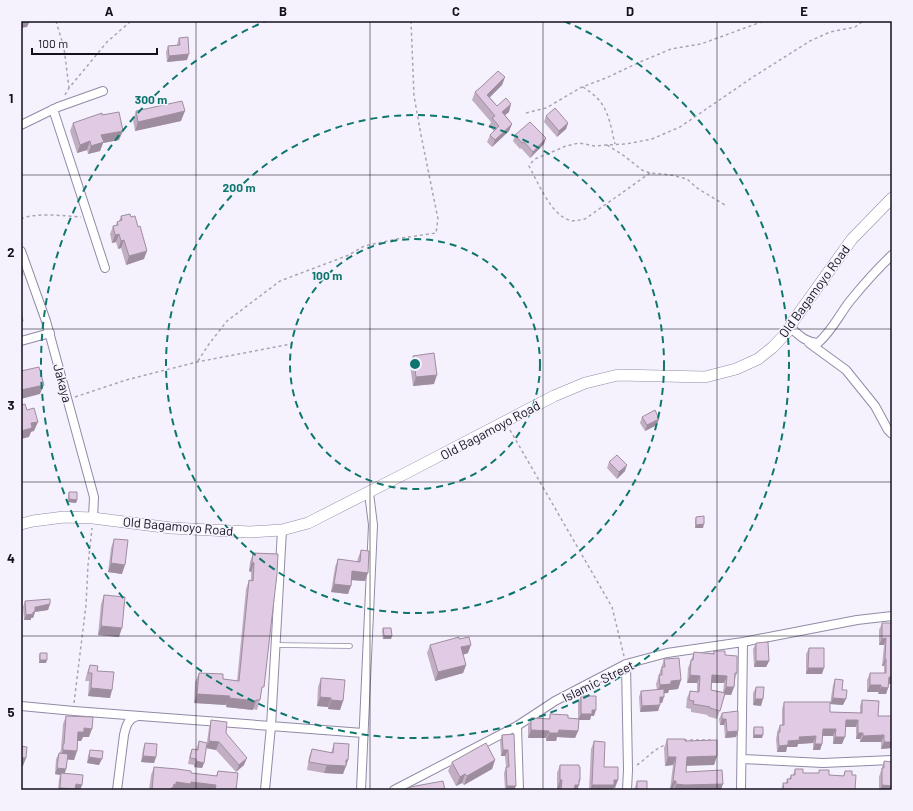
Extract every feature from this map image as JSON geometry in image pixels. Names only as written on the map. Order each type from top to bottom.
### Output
[{"type":"street","points":[[21,125],[55,108],[103,91]]},
{"type":"street","points":[[55,108],[88,218],[105,268]]},
{"type":"street","name":"Old Bagamoyo Road","points":[[21,524],[64,517],[93,518],[179,528],[250,532],[282,530],[308,523],[369,493],[554,396],[585,383],[618,375],[705,377],[736,369],[758,359],[774,347],[788,331],[852,239],[892,198]]},
{"type":"street","name":"Jakaya","points":[[21,250],[50,333],[68,399],[94,498],[93,518]]},
{"type":"street","points":[[803,339],[818,343],[826,336],[850,301],[892,255]]},
{"type":"street","points":[[790,327],[803,339],[846,370],[875,406],[888,430],[892,434]]},
{"type":"street","points":[[21,341],[50,333]]},
{"type":"street","points":[[361,790],[373,524],[369,493]]},
{"type":"street","points":[[265,790],[272,726],[282,530]]},
{"type":"street","name":"Islamic Street","points":[[394,790],[517,726],[555,701],[626,664],[667,653],[743,642],[856,620],[892,616]]},
{"type":"street","points":[[741,790],[743,642]]},
{"type":"street","points":[[626,664],[628,770],[626,790]]},
{"type":"street","points":[[21,706],[363,733]]},
{"type":"street","points":[[117,790],[126,724],[136,716],[143,715]]},
{"type":"street","points":[[517,726],[519,790]]},
{"type":"street","points":[[742,759],[823,762],[892,760]]},
{"type":"lane","points":[[276,645],[350,646]]},
{"type":"path","points":[[56,21],[64,48],[69,88]]},
{"type":"path","points":[[55,108],[69,88],[107,42],[131,21]]},
{"type":"path","points":[[198,361],[227,321],[280,281],[349,255],[364,246],[436,233],[438,219],[420,134],[414,96],[411,21]]},
{"type":"path","points":[[526,113],[546,108],[582,87],[671,49],[701,44],[764,21]]},
{"type":"path","points":[[650,173],[585,219],[577,221],[562,217],[549,203],[529,166],[535,159],[566,146],[579,143],[596,146],[626,144],[652,139],[680,127],[753,76],[810,41],[830,32],[855,26],[863,21]]},
{"type":"path","points":[[582,87],[597,97],[607,112],[615,144]]},
{"type":"path","points":[[606,145],[623,155],[642,170],[650,173],[671,175],[687,179],[697,188],[725,205]]},
{"type":"path","points":[[21,219],[24,217],[42,215],[88,218]]},
{"type":"path","points":[[68,399],[126,380],[198,361],[291,344]]},
{"type":"path","points":[[505,421],[612,607],[626,664]]},
{"type":"path","points":[[74,711],[86,605],[88,565],[93,518]]},
{"type":"path","points":[[680,741],[713,740]]},
{"type":"path","points":[[628,770],[643,761],[662,746],[668,744]]},
{"type":"building","points":[[188,37],[189,54],[169,56],[168,46],[180,45],[179,38]]},
{"type":"building","points":[[498,71],[505,77],[487,95],[497,106],[506,98],[511,104],[502,112],[512,124],[495,140],[490,135],[499,126],[492,118],[495,116],[475,92]]},
{"type":"building","points":[[182,101],[185,111],[138,122],[136,111]]},
{"type":"building","points":[[555,108],[568,123],[559,131],[546,116]]},
{"type":"building","points":[[119,112],[123,131],[101,135],[104,142],[91,146],[90,141],[80,145],[73,123],[102,113],[102,115]]},
{"type":"building","points":[[530,122],[546,138],[533,152],[515,135]]},
{"type":"building","points":[[130,214],[131,217],[135,216],[138,227],[140,226],[147,251],[129,256],[124,240],[121,241],[119,234],[115,235],[113,226],[118,225],[117,222],[122,220],[121,216]]},
{"type":"building","points":[[21,311],[23,321],[21,322]]},
{"type":"building","points":[[434,353],[437,375],[416,377],[413,356]]},
{"type":"building","points":[[39,367],[44,385],[21,390],[21,371]]},
{"type":"building","points":[[25,404],[27,410],[34,408],[38,422],[31,423],[32,428],[21,431],[21,405]]},
{"type":"building","points":[[655,410],[659,419],[647,425],[642,417]]},
{"type":"building","points":[[617,455],[627,465],[619,472],[609,462]]},
{"type":"building","points":[[69,492],[77,492],[77,500],[69,499]]},
{"type":"building","points":[[704,516],[704,524],[696,525],[696,517]]},
{"type":"building","points":[[114,539],[128,540],[125,565],[111,563]]},
{"type":"building","points":[[361,550],[369,551],[368,573],[352,571],[351,586],[334,584],[338,559],[360,562]]},
{"type":"building","points":[[253,553],[278,554],[264,687],[262,687],[260,700],[256,701],[229,698],[230,696],[197,694],[199,673],[223,674],[223,679],[239,681],[249,580],[253,581]]},
{"type":"building","points":[[104,595],[125,597],[122,628],[101,626]]},
{"type":"building","points":[[50,599],[50,604],[35,607],[35,612],[33,612],[33,614],[26,615],[25,601]]},
{"type":"building","points":[[882,623],[892,623],[892,677],[889,677],[888,688],[881,687],[881,685],[870,685],[870,673],[886,673],[886,638],[882,639]]},
{"type":"building","points":[[383,628],[391,628],[392,636],[384,636]]},
{"type":"building","points":[[459,637],[459,639],[469,637],[471,645],[461,647],[466,665],[438,672],[430,645]]},
{"type":"building","points":[[768,642],[769,661],[756,661],[756,643]]},
{"type":"building","points":[[809,648],[824,648],[824,668],[808,668]]},
{"type":"building","points":[[714,651],[725,651],[725,655],[737,656],[737,673],[735,673],[734,687],[726,687],[727,676],[712,675],[711,690],[725,693],[720,711],[710,707],[693,704],[694,701],[689,700],[690,691],[699,692],[700,676],[690,675],[691,660],[693,660],[694,652],[714,654]]},
{"type":"building","points":[[40,653],[47,653],[47,660],[40,660]]},
{"type":"building","points":[[679,658],[681,680],[671,681],[671,684],[660,685],[659,675],[662,675],[662,667],[665,667],[664,659]]},
{"type":"building","points":[[90,665],[98,666],[97,671],[114,672],[112,690],[91,688],[92,673],[88,673]]},
{"type":"building","points":[[321,678],[345,680],[343,701],[320,697]]},
{"type":"building","points":[[835,679],[843,680],[842,690],[847,690],[846,699],[833,698]]},
{"type":"building","points":[[756,687],[764,687],[763,699],[755,699]]},
{"type":"building","points":[[664,689],[664,697],[660,697],[660,705],[642,706],[641,691]]},
{"type":"building","points":[[581,696],[596,696],[596,710],[592,710],[592,714],[581,714]]},
{"type":"building","points":[[862,700],[879,701],[878,716],[892,716],[892,742],[884,742],[884,735],[863,736],[863,733],[858,733],[858,720],[846,720],[845,737],[835,737],[836,729],[823,729],[822,744],[815,744],[816,736],[799,737],[800,740],[788,741],[788,745],[779,746],[778,733],[780,732],[780,725],[784,725],[784,702],[830,702],[830,712],[862,713]]},
{"type":"building","points":[[738,711],[738,731],[727,732],[726,719],[722,719],[722,713]]},
{"type":"building","points":[[550,714],[568,715],[568,718],[579,719],[578,731],[559,730],[558,733],[549,733],[549,731],[531,730],[531,718],[550,719]]},
{"type":"building","points":[[66,716],[93,717],[92,729],[84,728],[84,732],[78,732],[77,751],[63,750]]},
{"type":"building","points":[[211,720],[227,722],[226,733],[247,758],[239,765],[219,742],[209,741]]},
{"type":"building","points":[[754,727],[763,727],[763,735],[754,735]]},
{"type":"building","points":[[514,734],[516,786],[507,786],[506,767],[509,767],[508,750],[503,750],[502,735]]},
{"type":"building","points":[[667,739],[685,739],[685,741],[717,740],[717,756],[687,757],[686,772],[722,770],[723,784],[676,784],[676,781],[673,781],[676,757],[668,757]]},
{"type":"building","points":[[199,741],[207,743],[204,763],[190,758],[192,749],[198,750]]},
{"type":"building","points":[[594,741],[605,742],[604,767],[618,767],[618,780],[614,780],[614,785],[592,785]]},
{"type":"building","points":[[145,743],[157,744],[156,757],[143,756]]},
{"type":"building","points":[[334,743],[349,744],[346,766],[309,762],[312,749],[333,753]]},
{"type":"building","points":[[486,743],[495,760],[467,776],[465,774],[460,777],[452,762]]},
{"type":"building","points":[[21,746],[27,747],[26,758],[22,758],[21,765]]},
{"type":"building","points":[[90,750],[103,751],[102,759],[89,757]]},
{"type":"building","points":[[59,753],[68,754],[66,769],[57,768]]},
{"type":"building","points":[[884,761],[892,762],[892,786],[882,785],[882,768],[884,768]]},
{"type":"building","points":[[560,765],[579,765],[579,785],[575,785],[574,790],[561,790],[562,780],[560,780]]},
{"type":"building","points":[[154,767],[191,771],[191,773],[217,776],[218,771],[238,773],[236,790],[215,790],[216,785],[176,782],[176,785],[174,784],[171,790],[152,790]]},
{"type":"building","points":[[795,769],[803,769],[803,773],[819,773],[819,770],[829,770],[829,775],[844,776],[845,771],[852,771],[852,775],[856,775],[855,790],[784,790],[783,783],[788,783],[787,779],[791,779],[791,775],[795,775]]},
{"type":"building","points":[[61,773],[83,775],[82,785],[76,784],[75,789],[60,788]]},
{"type":"building","points":[[443,781],[445,790],[411,790],[410,787]]},
{"type":"building","points":[[637,781],[647,781],[647,790],[637,790]]}]
